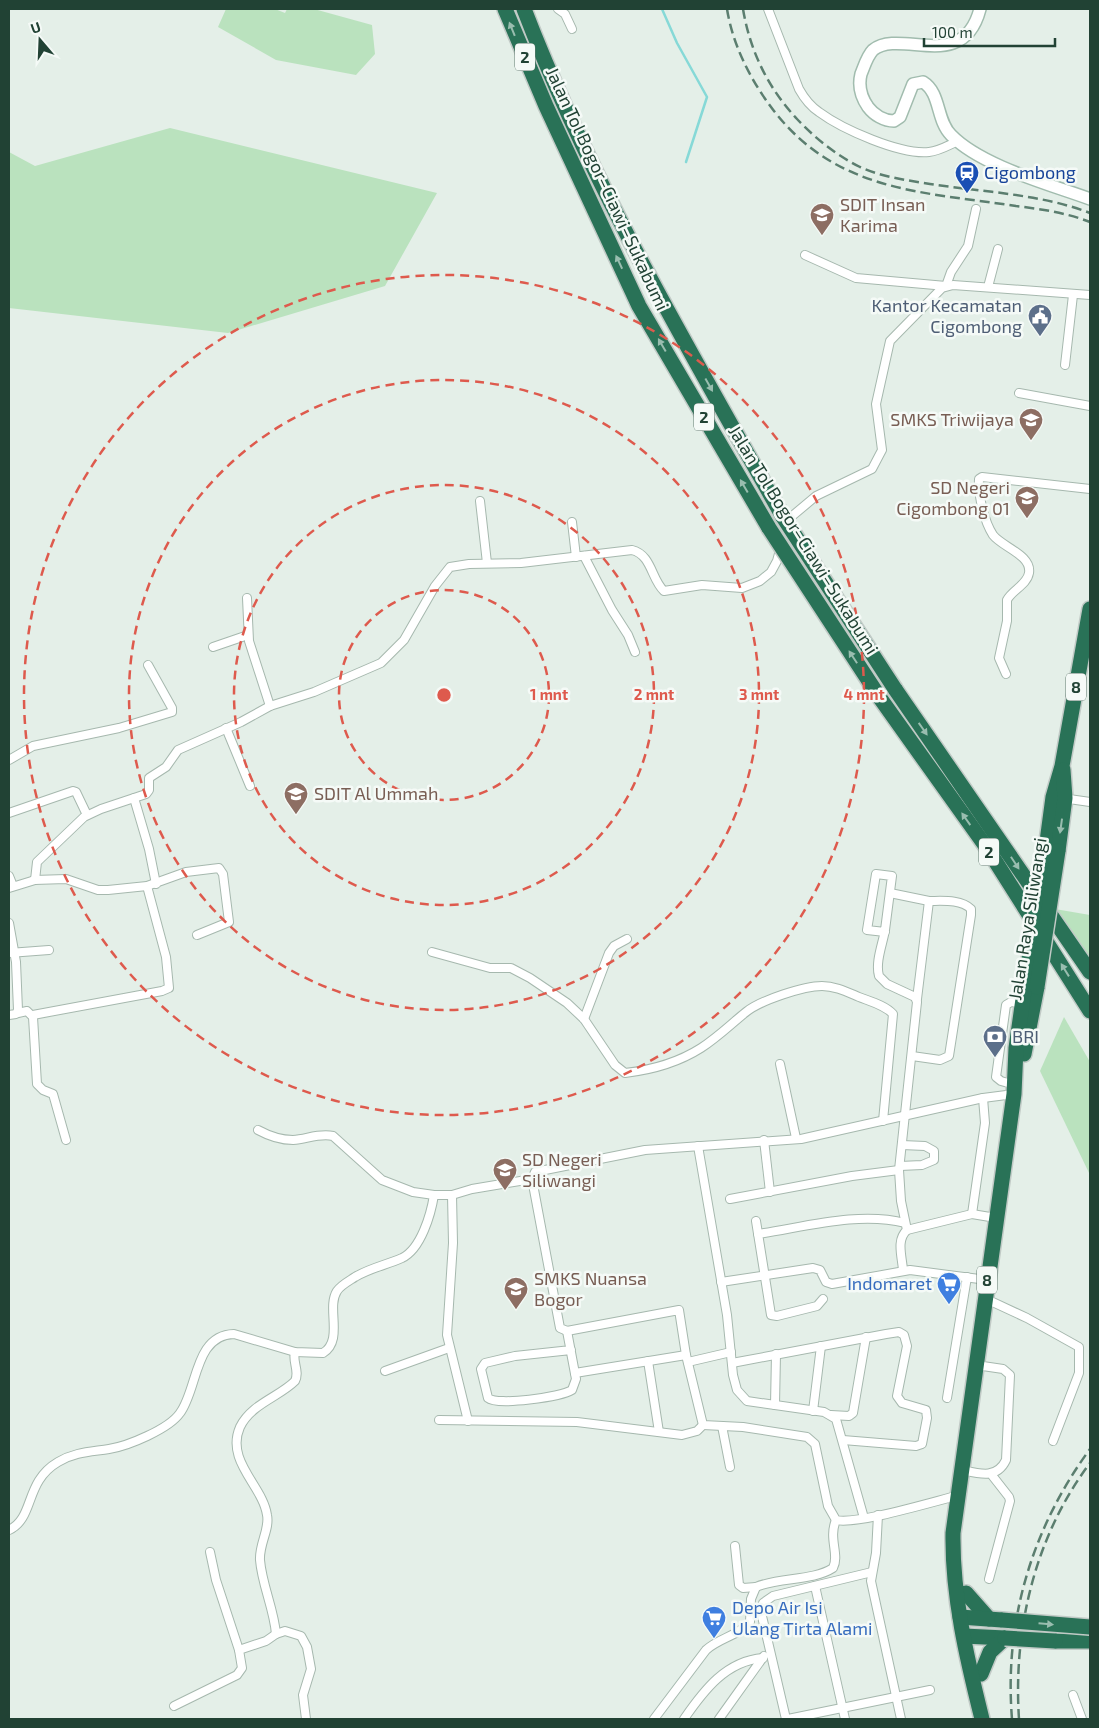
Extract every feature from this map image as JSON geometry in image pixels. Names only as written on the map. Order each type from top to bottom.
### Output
[{"type":"highway","name":"Jalan Tol Bogor–Ciawi–Sukabumi","points":[[505,9],[546,106],[639,306],[769,528],[880,698],[986,848],[1090,1011]]},
{"type":"highway","name":"Jalan Tol Bogor–Ciawi–Sukabumi","points":[[524,9],[562,99],[660,297],[783,516],[895,689],[1090,972]]},
{"type":"highway","name":"Jalan Raya Siliwangi","points":[[1015,1085],[1024,1053],[1031,986],[1052,850],[1062,766],[1090,609]]},
{"type":"highway","name":"Jalan Raya Siliwangi","points":[[982,1719],[969,1635],[953,1554],[984,1298],[1015,1085],[1016,1053],[1022,1003],[1031,986]]},
{"type":"highway","name":"Jalan Raya Siliwangi","points":[[960,1492],[966,1593],[965,1617]]},
{"type":"highway","points":[[966,1593],[995,1619]]},
{"type":"highway","points":[[965,1617],[1090,1627]]},
{"type":"highway","name":"Jalan Raya Siliwangi","points":[[969,1635],[981,1674],[991,1719]]},
{"type":"highway","points":[[969,1635],[1090,1641]]},
{"type":"highway","points":[[981,1674],[990,1652],[1005,1638]]},
{"type":"main road","points":[[980,9],[970,30],[952,43],[924,46],[895,44],[876,49],[868,56],[860,81],[862,96],[871,110],[891,122],[900,117],[913,84],[920,82],[927,84],[933,92],[941,121],[958,141],[1005,167],[1090,199]]},
{"type":"street","points":[[558,9],[565,14],[572,29]]},
{"type":"street","points":[[768,9],[799,89],[805,100],[819,112],[847,128],[894,146],[919,152],[931,152],[958,141]]},
{"type":"street","points":[[34,880],[37,862],[87,815],[148,793],[149,778],[166,767],[175,752],[241,722],[270,706],[314,692],[381,663],[404,640],[446,570],[454,566],[487,563],[514,564],[627,550],[637,551],[645,558],[660,588],[667,592],[702,586],[742,588],[765,578],[777,561],[791,517],[816,496],[868,473],[875,467],[882,450],[876,400],[890,341],[896,333],[946,286],[951,272],[968,246],[976,209]]},
{"type":"street","points":[[988,287],[998,249]]},
{"type":"street","points":[[805,255],[856,278],[1090,295]]},
{"type":"street","points":[[1065,366],[1073,295]]},
{"type":"street","points":[[1019,393],[1090,406]]},
{"type":"street","points":[[1006,674],[999,658],[1007,621],[1007,600],[1026,580],[1029,572],[1028,566],[1021,556],[993,535],[987,521],[979,479],[982,477],[1090,489]]},
{"type":"street","points":[[480,501],[487,563]]},
{"type":"street","points":[[572,522],[580,557],[628,635],[635,652]]},
{"type":"street","points":[[247,598],[248,635],[270,706]]},
{"type":"street","points":[[213,647],[248,635]]},
{"type":"street","points":[[9,760],[33,746],[119,728],[172,712],[172,708],[148,665]]},
{"type":"street","points":[[226,728],[250,786]]},
{"type":"street","points":[[9,813],[73,790],[76,792],[87,815]]},
{"type":"street","points":[[1059,797],[1090,802]]},
{"type":"street","points":[[134,798],[149,849],[156,884]]},
{"type":"street","points":[[9,876],[11,887],[34,880],[66,879],[103,890],[147,886],[186,872],[216,868],[221,870],[229,922],[197,935]]},
{"type":"street","points":[[866,872],[892,876],[885,932],[878,967],[879,976],[887,984],[916,999]]},
{"type":"street","points":[[876,874],[867,930],[885,932]]},
{"type":"street","points":[[33,1016],[162,991],[169,988],[166,957],[147,886]]},
{"type":"street","points":[[890,893],[967,906],[971,909],[972,915],[949,1056],[940,1060],[912,1056]]},
{"type":"street","points":[[904,1270],[900,1241],[906,1226],[900,1192],[900,1168],[907,1115],[916,999],[929,901]]},
{"type":"street","points":[[9,923],[18,1013]]},
{"type":"street","points":[[584,1019],[609,953],[614,946],[627,939]]},
{"type":"street","points":[[12,952],[49,950]]},
{"type":"street","points":[[432,952],[471,963],[520,972],[562,1000],[584,1019],[618,1069],[623,1073],[673,1062],[686,1056],[710,1042],[747,1011],[760,1004],[812,987],[829,987],[845,991],[885,1008],[893,1014],[883,1121]]},
{"type":"street","points":[[9,1015],[27,1011],[33,1016],[37,1084],[41,1089],[53,1094],[66,1140]]},
{"type":"street","points":[[780,1064],[796,1138]]},
{"type":"street","points":[[703,1425],[687,1358],[679,1310],[568,1331],[562,1330],[558,1326],[532,1180],[535,1172],[645,1150],[796,1138],[883,1121],[983,1098],[1015,1085]]},
{"type":"street","points":[[972,1214],[985,1123],[983,1098]]},
{"type":"street","points":[[258,1130],[278,1139],[294,1140],[325,1134],[333,1136],[382,1180],[413,1192],[452,1195],[472,1189],[532,1180]]},
{"type":"street","points":[[764,1140],[770,1192]]},
{"type":"street","points":[[730,1199],[928,1164],[934,1160],[934,1151],[928,1147],[902,1145]]},
{"type":"street","points":[[698,1146],[721,1282],[735,1385],[743,1399],[832,1415],[849,1416],[853,1413],[866,1337]]},
{"type":"street","points":[[9,1530],[23,1519],[35,1484],[42,1474],[56,1463],[80,1452],[120,1446],[160,1429],[175,1419],[184,1406],[202,1358],[214,1341],[224,1335],[234,1334],[295,1352],[319,1354],[326,1351],[332,1338],[334,1300],[337,1291],[368,1270],[408,1254],[428,1224],[434,1195]]},
{"type":"street","points":[[452,1195],[453,1243],[447,1317],[449,1348],[468,1421]]},
{"type":"street","points":[[758,1234],[866,1218],[885,1218],[906,1226],[972,1214],[996,1218]]},
{"type":"street","points":[[756,1222],[770,1312],[774,1316],[818,1306],[823,1299]]},
{"type":"street","points":[[721,1282],[816,1268],[820,1270],[826,1282],[832,1284],[904,1270],[987,1280]]},
{"type":"street","points":[[947,1398],[967,1277]]},
{"type":"street","points":[[984,1298],[1027,1318],[1079,1348],[1079,1374],[1053,1441]]},
{"type":"street","points":[[568,1331],[575,1373],[574,1386],[565,1394],[498,1402],[488,1398],[482,1367],[489,1361],[570,1350]]},
{"type":"street","points":[[732,1363],[896,1332],[906,1337],[907,1346],[898,1396],[900,1402],[926,1410],[924,1436],[921,1446],[843,1440]]},
{"type":"street","points":[[813,1411],[821,1346]]},
{"type":"street","points":[[385,1371],[449,1348]]},
{"type":"street","points":[[276,1634],[260,1559],[268,1515],[262,1499],[242,1464],[238,1441],[241,1425],[251,1413],[295,1381],[298,1373],[294,1358],[295,1352]]},
{"type":"street","points":[[575,1373],[648,1361],[731,1352]]},
{"type":"street","points":[[776,1354],[776,1405]]},
{"type":"street","points":[[648,1361],[659,1432]]},
{"type":"street","points":[[963,1470],[991,1474],[1002,1468],[1006,1460],[1011,1379],[1008,1372],[1003,1369],[976,1365]]},
{"type":"street","points":[[832,1415],[838,1421],[864,1518]]},
{"type":"street","points":[[439,1420],[577,1422],[688,1434],[697,1431],[703,1425],[807,1437],[815,1444],[820,1456],[828,1506],[836,1520],[842,1522],[878,1515],[960,1492]]},
{"type":"street","points":[[722,1426],[730,1467]]},
{"type":"street","points":[[989,1578],[1010,1501],[991,1474]]},
{"type":"street","points":[[878,1515],[876,1553],[872,1572],[876,1604],[901,1719]]},
{"type":"street","points":[[735,1546],[739,1585],[743,1588],[757,1587],[822,1573],[833,1568],[835,1562],[832,1531],[836,1520]]},
{"type":"street","points":[[174,1706],[240,1672],[242,1668],[239,1650],[216,1580],[210,1552]]},
{"type":"street","points":[[872,1572],[767,1599],[761,1608],[787,1719],[930,1690]]},
{"type":"street","points":[[815,1586],[845,1719]]},
{"type":"street","points":[[757,1587],[767,1599]]},
{"type":"street","points":[[654,1719],[706,1650],[740,1631],[750,1622],[750,1598],[757,1587]]},
{"type":"street","points":[[239,1650],[281,1632],[296,1633],[301,1636],[307,1647],[311,1669],[304,1695],[306,1719]]},
{"type":"street","points":[[719,1719],[770,1647]]},
{"type":"street","points":[[684,1719],[722,1673],[744,1660],[762,1658]]},
{"type":"street","points":[[1073,1695],[1082,1719]]},
{"type":"green space","points":[[226,9],[275,9],[285,13],[287,9],[314,9],[372,25],[375,54],[356,75],[276,60],[218,27]]},
{"type":"green space","points":[[170,128],[437,193],[385,286],[228,333],[9,308],[9,152],[35,166]]},
{"type":"green space","points":[[1055,909],[1090,915],[1090,961]]},
{"type":"green space","points":[[1064,1017],[1090,1062],[1090,1175],[1040,1071]]},
{"type":"waterway","points":[[662,9],[677,43],[707,97],[686,162]]},
{"type":"railway","points":[[727,9],[738,50],[766,100],[799,138],[825,158],[854,173],[884,184],[948,197],[1035,208],[1090,222]]},
{"type":"railway","points":[[743,9],[750,40],[762,68],[777,95],[811,133],[851,162],[868,170],[894,178],[1011,194],[1052,202],[1090,213]]},
{"type":"railway","points":[[1012,1719],[1013,1647],[1018,1611],[1026,1577],[1052,1511],[1090,1449]]},
{"type":"railway","points":[[1019,1719],[1020,1651],[1024,1618],[1032,1585],[1042,1552],[1055,1521],[1071,1491],[1090,1463]]},
{"type":"place","name":"Cigombong","points":[[967,194]]},
{"type":"place","name":"SDIT Insan Karima","points":[[822,236]]},
{"type":"place","name":"Kantor Kecamatan Cigombong","points":[[1040,337]]},
{"type":"place","name":"SMKS Triwijaya","points":[[1031,441]]},
{"type":"place","name":"SD Negeri Cigombong 01","points":[[1027,519]]},
{"type":"place","name":"SDIT Al Ummah","points":[[296,815]]},
{"type":"place","name":"BRI","points":[[995,1058]]},
{"type":"place","name":"SD Negeri Siliwangi","points":[[505,1191]]},
{"type":"place","name":"Indomaret","points":[[949,1305]]},
{"type":"place","name":"SMKS Nuansa Bogor","points":[[516,1310]]},
{"type":"place","name":"Depo Air Isi Ulang Tirta Alami","points":[[714,1639]]}]
